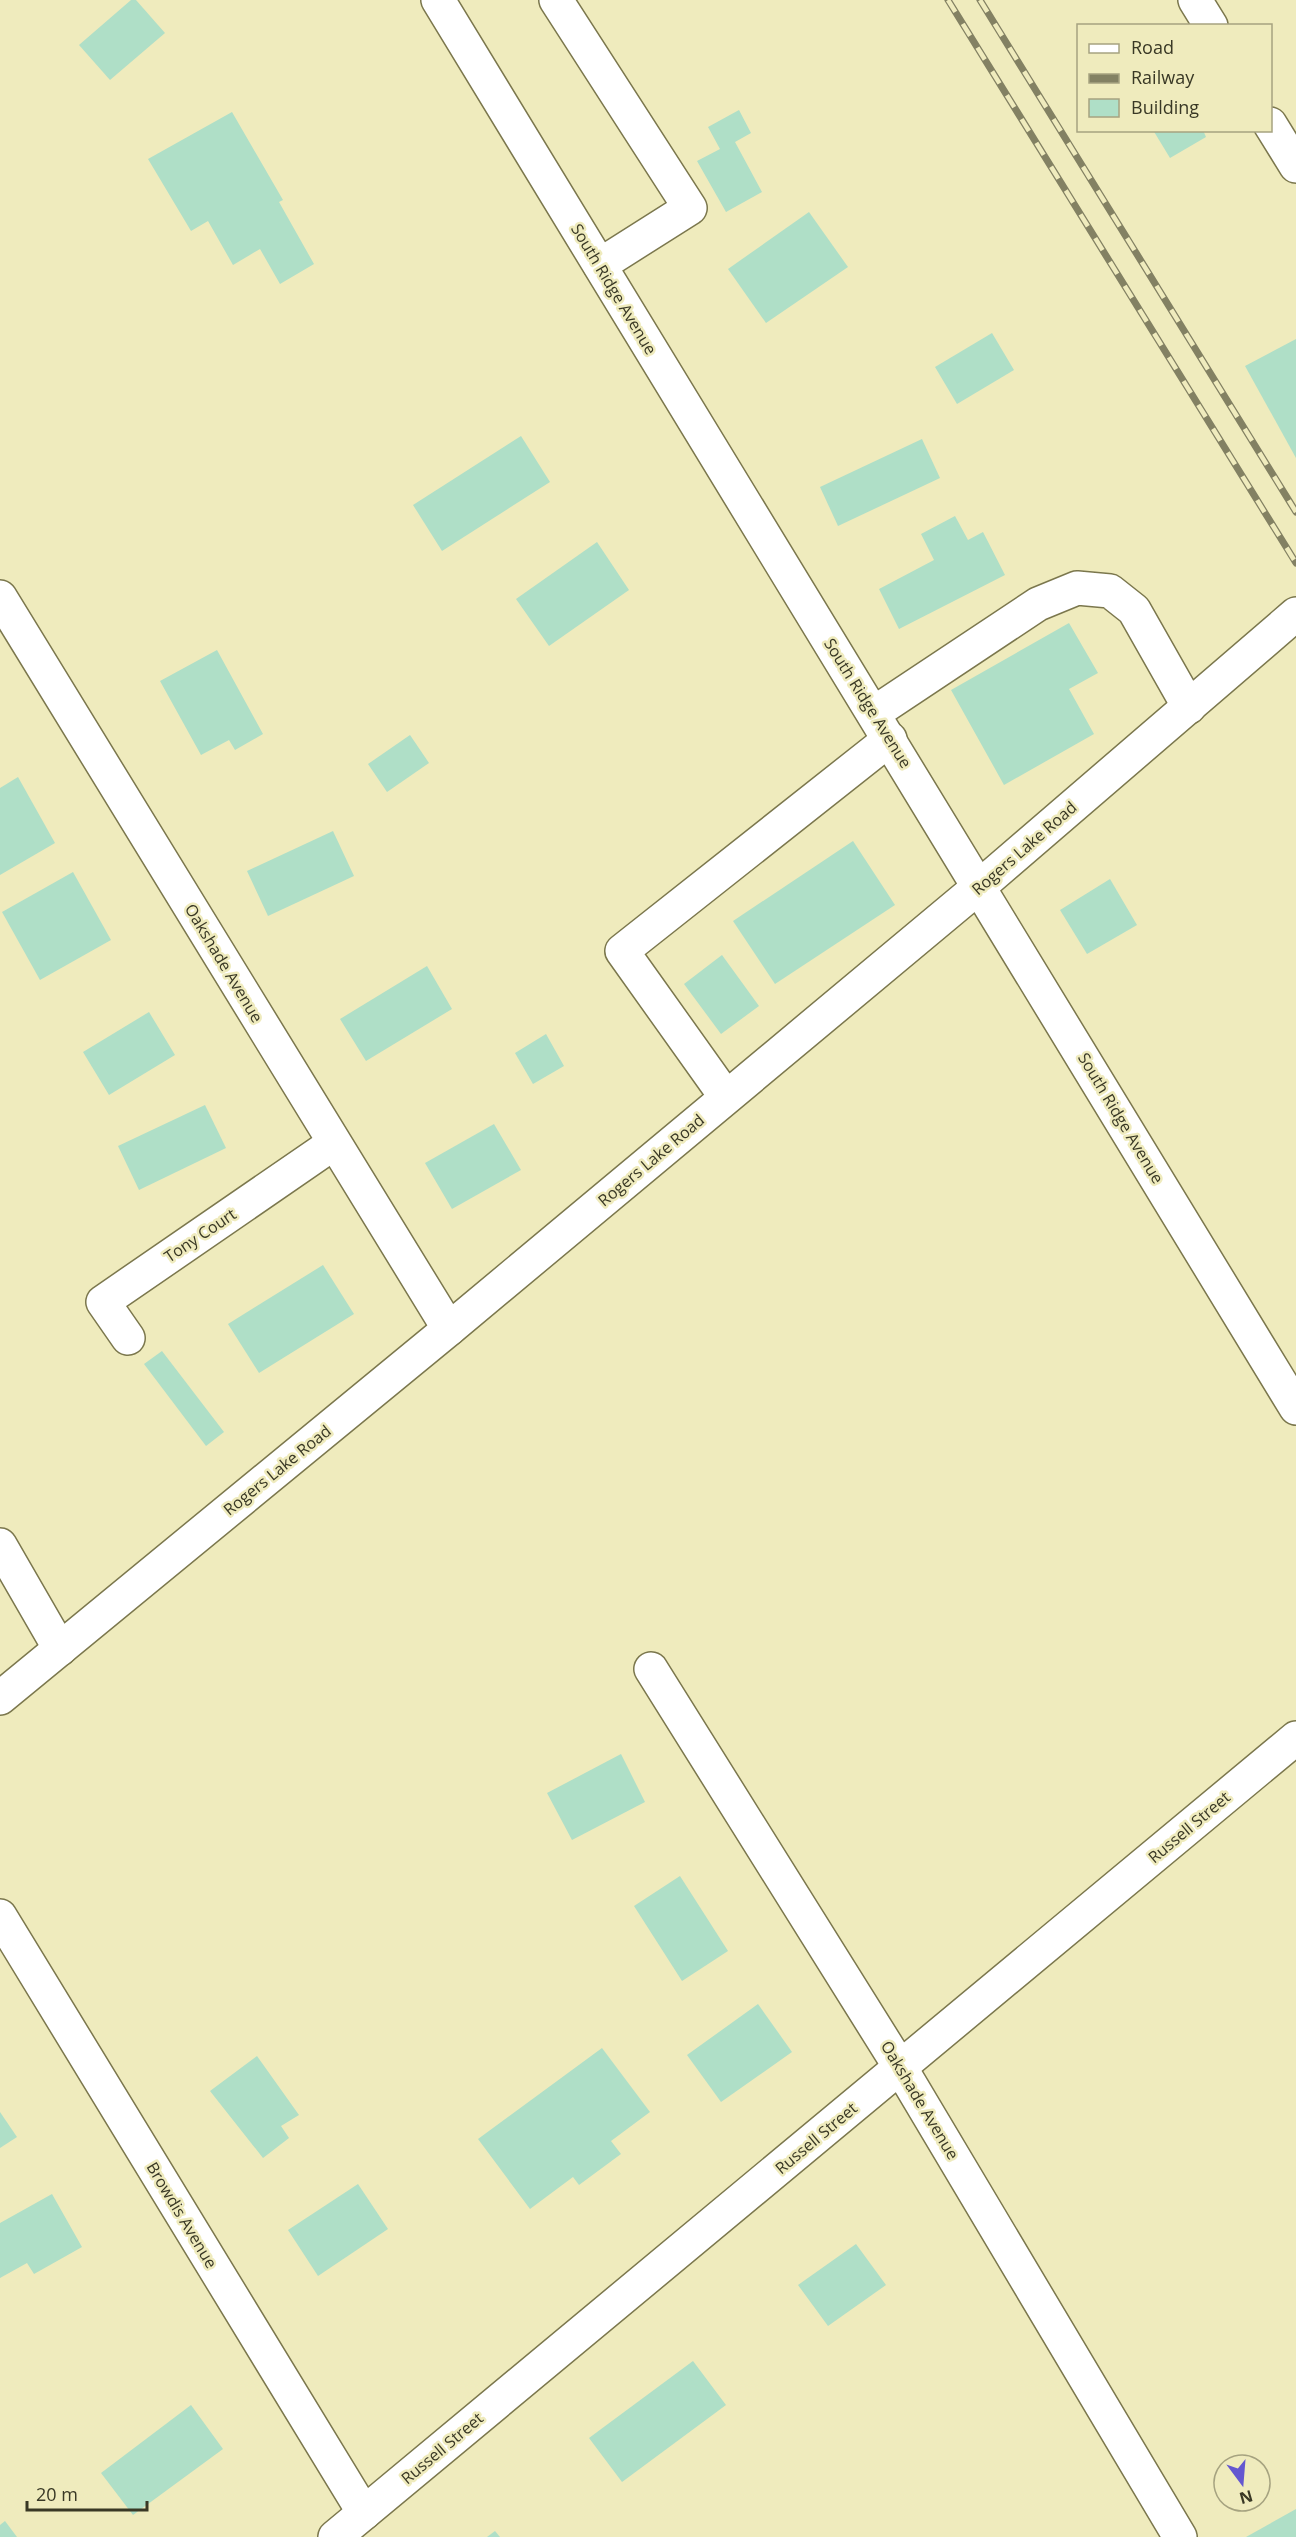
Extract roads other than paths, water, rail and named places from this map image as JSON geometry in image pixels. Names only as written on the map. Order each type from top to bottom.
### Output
[{"type":"street","name":"South Ridge Avenue","points":[[438,0],[1296,1408]]},
{"type":"street","points":[[556,0],[690,208],[600,265]]},
{"type":"street","points":[[1195,0],[1210,24]]},
{"type":"street","points":[[726,1097],[622,951],[882,726],[1038,604],[1077,588],[1110,591],[1134,610],[1189,707]]},
{"type":"street","name":"Oakshade Avenue","points":[[0,597],[449,1329]]},
{"type":"street","name":"Rogers Lake Road","points":[[0,1698],[449,1329],[980,886],[1296,614]]},
{"type":"street","name":"Tony Court","points":[[128,1338],[103,1302],[334,1143]]},
{"type":"street","points":[[0,1545],[60,1649]]},
{"type":"street","name":"Oakshade Avenue","points":[[651,1669],[900,2067],[1180,2537]]},
{"type":"street","name":"Russell Street","points":[[335,2537],[1296,1738]]},
{"type":"street","name":"Browdis Avenue","points":[[0,1917],[364,2513]]},
{"type":"railway","points":[[948,0],[1296,563]]},
{"type":"railway","points":[[980,0],[1296,512]]}]
